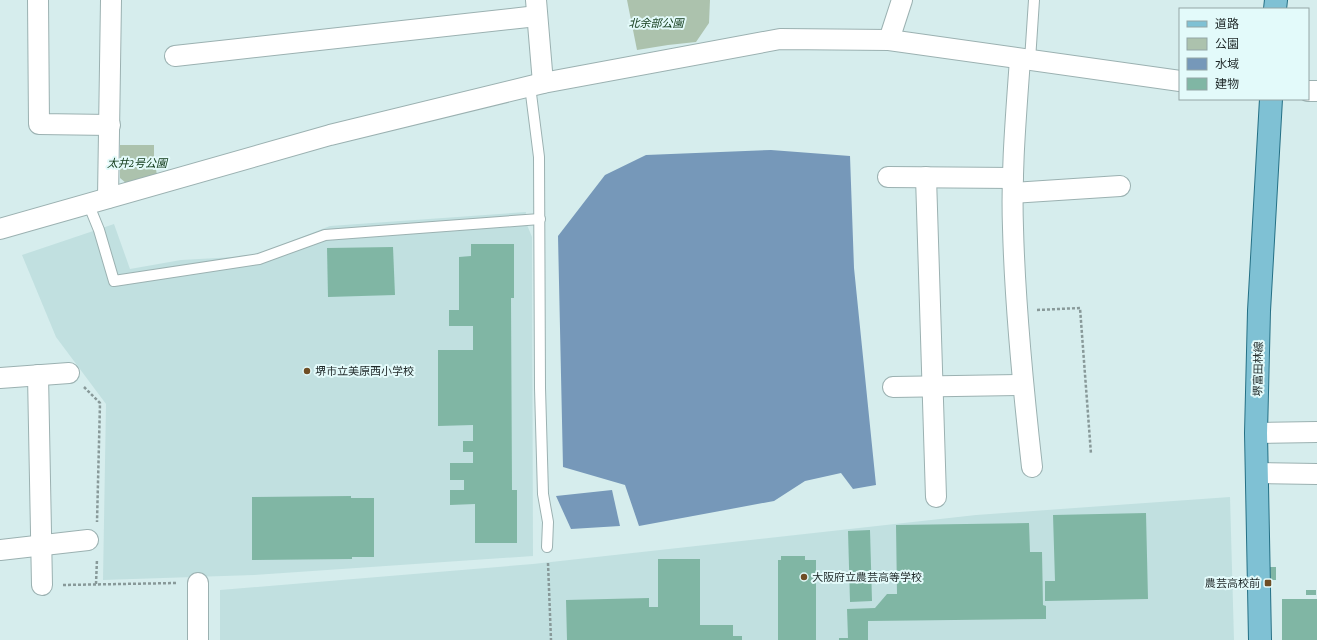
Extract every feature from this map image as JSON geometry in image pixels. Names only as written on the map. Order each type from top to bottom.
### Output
[{"type":"main road","name":"堺富田林線","points":[[1260,640],[1256,433],[1259,311],[1271,100]]},
{"type":"street","points":[[38,0],[39,124],[110,125]]},
{"type":"street","points":[[108,198],[111,0]]},
{"type":"street","points":[[888,40],[902,0]]},
{"type":"street","points":[[175,56],[537,8],[536,85]]},
{"type":"street","points":[[0,228],[330,135],[536,85],[780,39],[888,40],[1179,81]]},
{"type":"street","points":[[1025,60],[1014,136],[1013,228],[1016,311],[1032,467]]},
{"type":"street","points":[[888,177],[926,177],[1013,186],[1120,186]]},
{"type":"street","points":[[926,177],[936,497]]},
{"type":"street","points":[[0,378],[69,373]]},
{"type":"street","points":[[38,375],[42,585]]},
{"type":"street","points":[[893,387],[1023,385]]},
{"type":"street","points":[[1256,433],[1317,432]]},
{"type":"street","points":[[1257,473],[1317,474]]},
{"type":"street","points":[[0,550],[94,541]]},
{"type":"street","points":[[198,583],[198,640]]},
{"type":"lane","points":[[1025,60],[1034,0]]},
{"type":"lane","points":[[536,85],[540,219],[540,388],[543,494],[548,522],[547,547]]},
{"type":"lane","points":[[88,203],[99,230],[114,281],[259,259],[325,235],[540,219]]},
{"type":"path","points":[[1016,311],[1080,308],[1092,454]]},
{"type":"path","points":[[69,373],[100,403],[94,541],[96,584]]},
{"type":"path","points":[[547,547],[551,640]]},
{"type":"path","points":[[42,585],[198,583]]},
{"type":"shaded area","name":"堺市立美原西小学校","points":[[526,212],[525,220],[532,237],[533,556],[254,575],[103,580],[106,404],[56,337],[22,255],[114,224],[130,269],[181,260],[253,256],[330,226]]},
{"type":"shaded area","name":"大阪府立農芸高等学校","points":[[1230,497],[1234,640],[220,640],[220,590],[533,564],[976,515]]},
{"type":"green space","name":"北余部公園","points":[[627,0],[710,0],[709,23],[696,42],[637,50]]},
{"type":"green space","name":"太井2号公園","points":[[120,145],[154,145],[154,158],[157,175],[126,183],[120,178]]},
{"type":"water","points":[[771,150],[850,156],[854,268],[876,485],[853,489],[841,473],[805,481],[774,501],[639,526],[625,485],[563,467],[558,236],[605,175],[646,155]]},
{"type":"water","points":[[612,490],[620,526],[571,529],[556,496]]},
{"type":"building","points":[[471,244],[514,244],[514,298],[511,298],[512,490],[517,490],[517,543],[475,543],[475,504],[450,505],[450,490],[464,490],[464,480],[450,480],[450,463],[473,463],[473,452],[463,452],[463,441],[473,441],[473,425],[438,426],[438,350],[473,350],[473,326],[449,326],[449,310],[459,310],[459,257],[471,256]]},
{"type":"building","points":[[393,247],[395,295],[328,297],[327,248]]},
{"type":"building","points":[[351,496],[351,498],[374,498],[374,557],[352,557],[352,559],[252,560],[252,497]]},
{"type":"building","points":[[1146,513],[1148,599],[1045,601],[1045,581],[1055,581],[1053,515]]},
{"type":"building","points":[[1029,523],[1030,552],[1042,552],[1043,605],[1046,606],[1046,619],[868,621],[868,640],[839,640],[839,638],[848,638],[847,609],[875,608],[887,594],[897,594],[896,525]]},
{"type":"building","points":[[870,530],[872,601],[850,602],[848,531]]},
{"type":"building","points":[[781,556],[805,556],[805,560],[816,560],[816,640],[778,640],[778,560],[781,560]]},
{"type":"building","points":[[658,559],[700,559],[700,625],[733,625],[733,636],[742,636],[742,640],[567,640],[566,600],[649,598],[649,607],[658,607]]},
{"type":"building","points":[[1269,567],[1276,567],[1276,580],[1269,580]]},
{"type":"building","points":[[1306,590],[1316,590],[1316,595],[1306,595]]},
{"type":"building","points":[[1282,599],[1317,599],[1317,640],[1282,640]]},
{"type":"place","name":"堺市立美原西小学校","points":[[307,371]]},
{"type":"place","name":"大阪府立農芸高等学校","points":[[804,577]]},
{"type":"place","name":"農芸高校前","points":[[1268,583]]}]
